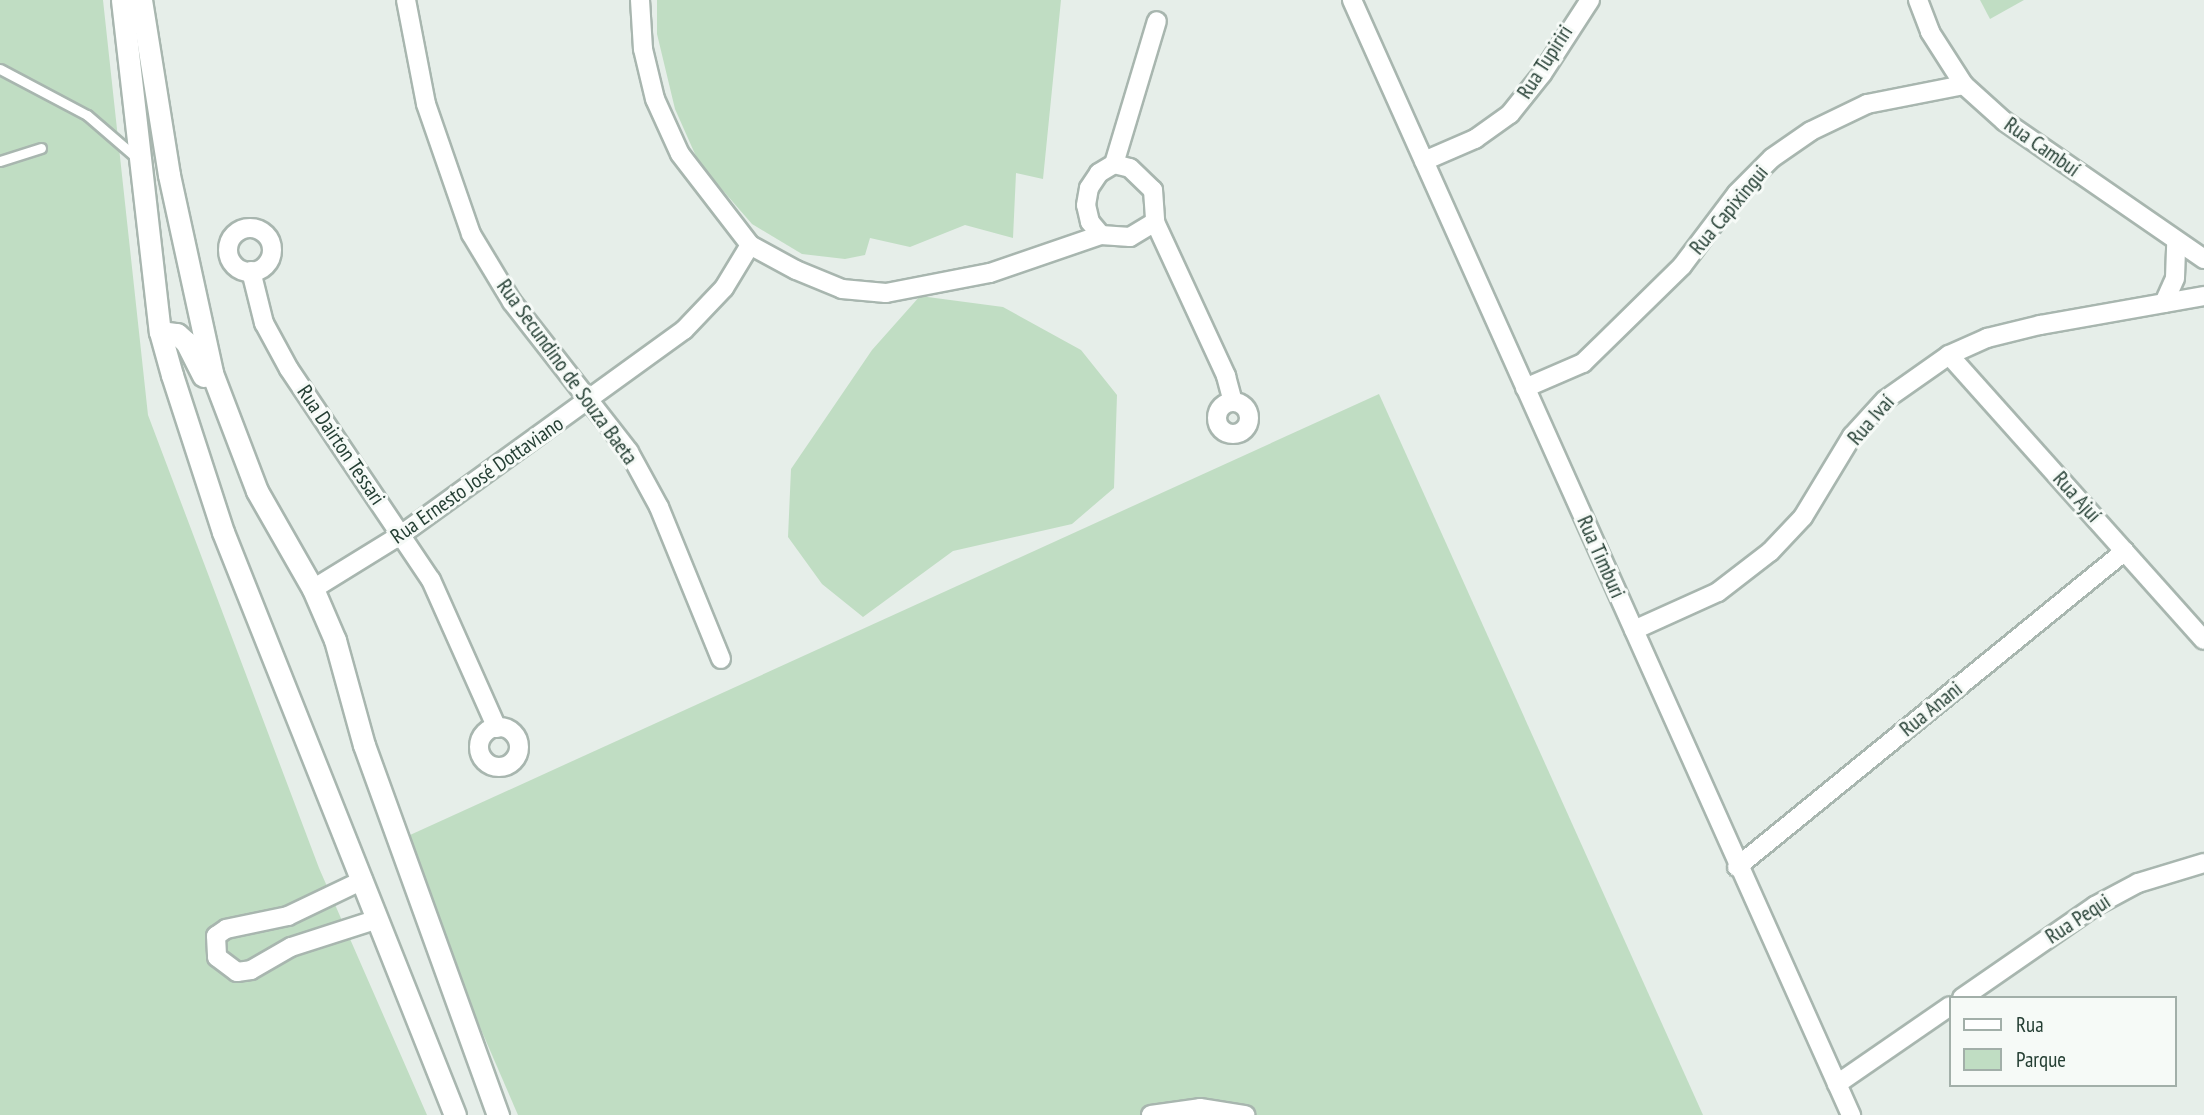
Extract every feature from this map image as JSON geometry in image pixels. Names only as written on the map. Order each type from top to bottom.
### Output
[{"type":"main road","points":[[122,0],[160,332],[223,532],[455,1115]]},
{"type":"main road","points":[[141,0],[171,188],[212,373],[230,427],[257,491],[313,589],[335,640],[364,745],[498,1115]]},
{"type":"main road","points":[[160,332],[177,334],[186,342],[230,427]]},
{"type":"street","name":"Rua Secundino de Souza Baeta","points":[[406,0],[426,104],[471,234],[512,302],[629,452],[659,507],[721,659]]},
{"type":"street","points":[[640,0],[643,49],[655,99],[680,154],[750,245],[842,289],[886,293],[990,274],[1101,235],[1130,237],[1154,222]]},
{"type":"street","name":"Rua Timburi","points":[[1352,0],[1737,867],[1851,1115]]},
{"type":"street","name":"Rua Tupiriri","points":[[1424,161],[1475,139],[1510,114],[1542,74],[1590,0]]},
{"type":"street","name":"Rua Cambuí","points":[[1918,0],[1930,32],[1964,85],[2004,121],[2204,259]]},
{"type":"street","points":[[1101,235],[1088,213],[1089,188],[1099,173],[1114,164],[1157,21]]},
{"type":"street","name":"Rua Capixingui","points":[[1525,388],[1583,363],[1682,266],[1737,193],[1772,158],[1811,131],[1867,104],[1964,85]]},
{"type":"street","points":[[1114,164],[1137,173],[1153,190],[1154,222],[1226,376],[1233,402]]},
{"type":"street","points":[[2164,303],[2175,278],[2176,241]]},
{"type":"street","name":"Rua Ernesto José Dottaviano","points":[[313,589],[402,534],[684,330],[724,288],[750,245]]},
{"type":"street","name":"Rua Dairton Tessari","points":[[251,271],[264,323],[289,369],[432,580],[497,728]]},
{"type":"street","name":"Rua Ivaí","points":[[1634,630],[1717,592],[1770,552],[1803,517],[1852,436],[1895,392],[1949,355],[1987,338],[2040,325],[2204,296]]},
{"type":"street","name":"Rua Ajuí","points":[[1949,355],[2204,640]]},
{"type":"street","name":"Rua Anani","points":[[1737,867],[2125,551]]},
{"type":"street","name":"Rua Pequi","points":[[1965,996],[2095,906],[2138,883],[2204,863]]},
{"type":"street","points":[[363,880],[288,916],[226,929],[216,936],[217,957],[237,972],[251,970],[291,947],[378,919]]},
{"type":"street","points":[[1837,1084],[1948,1007]]},
{"type":"street","points":[[1151,1115],[1181,1112],[1245,1115]]},
{"type":"lane","points":[[0,69],[87,115],[141,163]]},
{"type":"lane","points":[[0,161],[41,148]]},
{"type":"green space","points":[[0,0],[103,0],[148,415],[319,868],[427,1115],[0,1115]]},
{"type":"green space","points":[[657,0],[1061,0],[1043,179],[1016,173],[1013,238],[965,225],[910,247],[870,238],[865,255],[845,259],[802,254],[752,224],[699,163],[675,109],[657,34]]},
{"type":"green space","points":[[1980,0],[2024,0],[1990,19]]},
{"type":"green space","points":[[920,296],[1003,307],[1081,350],[1117,395],[1114,488],[1072,524],[953,551],[863,617],[822,584],[788,537],[791,469],[872,350]]},
{"type":"green space","points":[[1379,394],[1703,1115],[518,1115],[399,840]]}]
